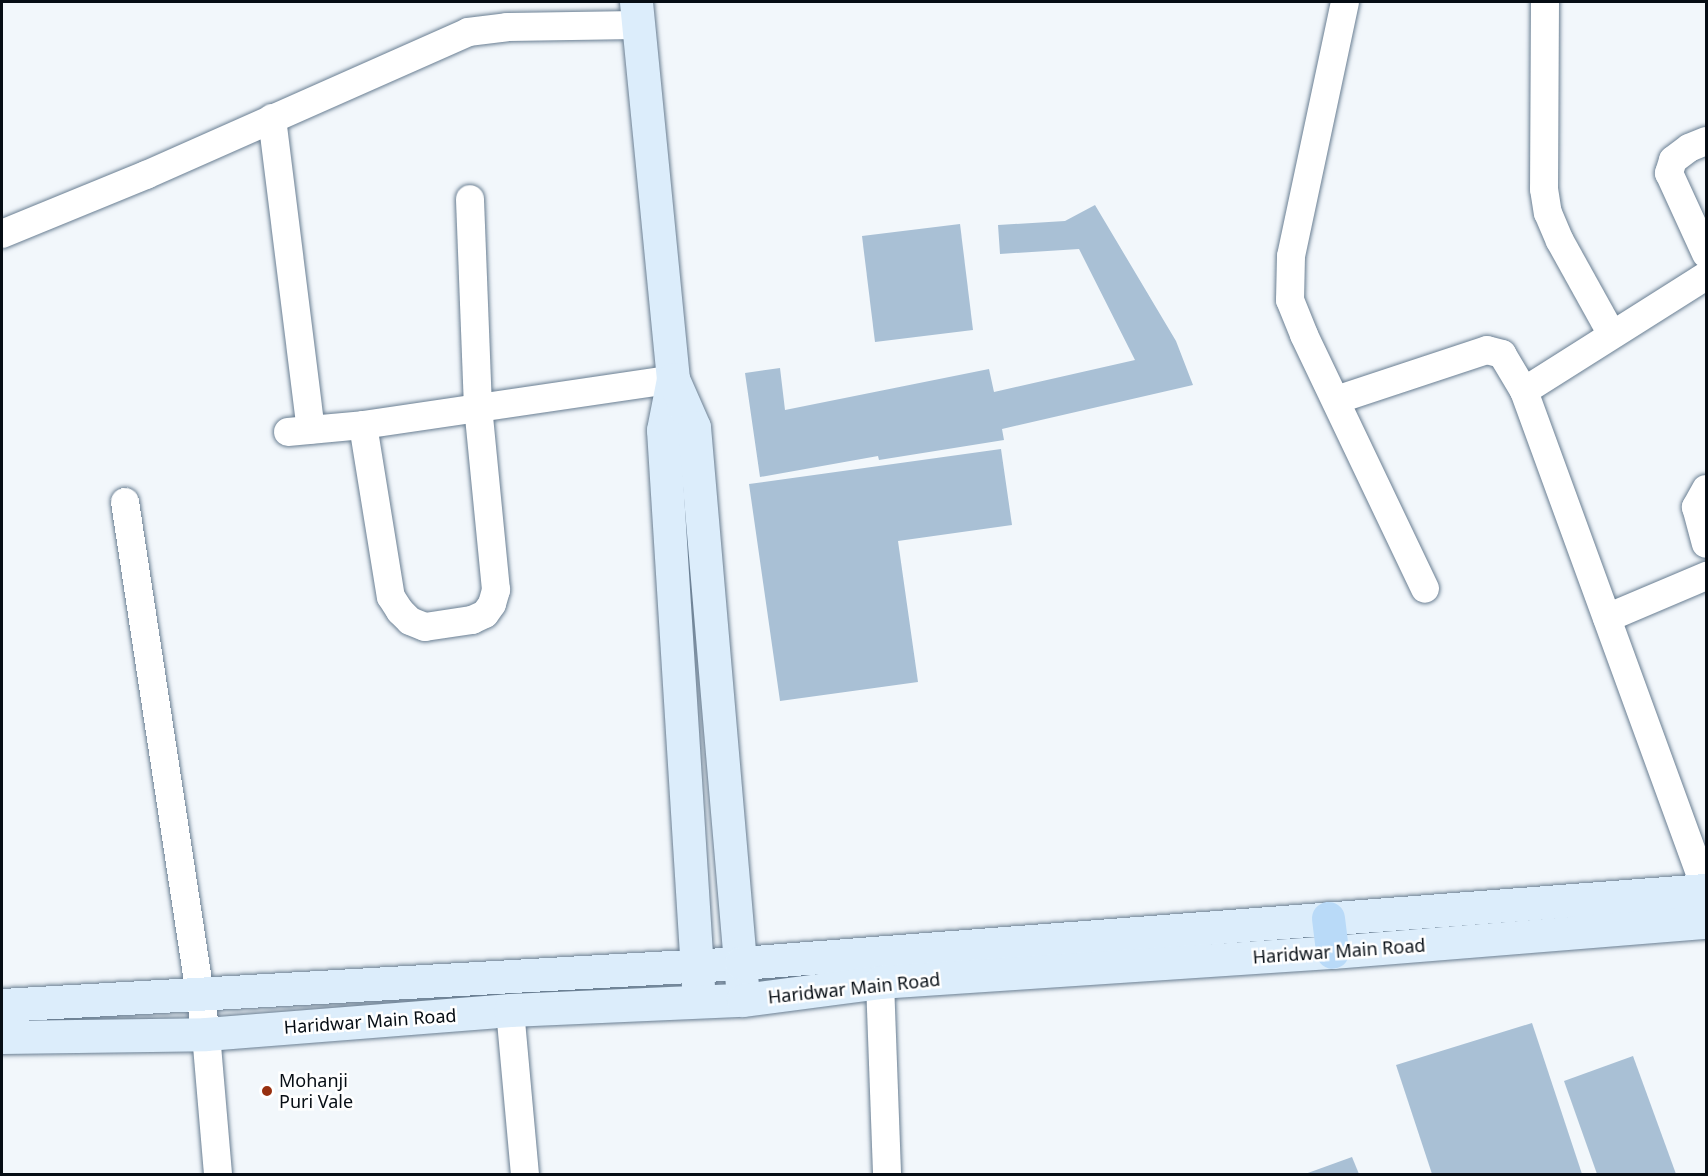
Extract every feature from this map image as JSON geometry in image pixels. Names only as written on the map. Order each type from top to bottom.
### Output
[{"type":"main road","points":[[637,13],[673,380],[663,430],[699,1002]]},
{"type":"main road","points":[[673,380],[694,428],[743,1000]]},
{"type":"main road","name":"Haridwar Main Road","points":[[2,1005],[697,966],[1706,890]]},
{"type":"main road","points":[[1328,918],[1332,952]]},
{"type":"main road","name":"Haridwar Main Road","points":[[2,1037],[206,1034],[510,1010],[743,1000],[880,982],[1332,952],[1707,922]]},
{"type":"street","points":[[1345,2],[1291,267],[1290,300],[1304,335],[1425,589]]},
{"type":"street","points":[[1545,2],[1544,189],[1548,213],[1560,241],[1612,335]]},
{"type":"street","points":[[2,234],[146,175],[468,32],[637,13]]},
{"type":"street","points":[[272,118],[299,431],[673,380]]},
{"type":"street","points":[[1707,141],[1689,148],[1674,160],[1669,173],[1707,254]]},
{"type":"street","points":[[363,424],[391,597],[410,621],[425,627],[472,620],[485,614],[492,604],[496,590],[478,408],[470,199]]},
{"type":"street","points":[[1524,391],[1707,276]]},
{"type":"street","points":[[1336,400],[1487,350],[1502,354],[1524,391],[1706,890]]},
{"type":"street","points":[[1707,489],[1696,507],[1707,544]]},
{"type":"street","points":[[125,502],[206,1034],[218,1174]]},
{"type":"street","points":[[1606,618],[1707,576]]},
{"type":"street","points":[[880,982],[887,1174]]},
{"type":"street","points":[[510,1010],[525,1174]]},
{"type":"building","points":[[1095,205],[1176,341],[1193,385],[1002,429],[1004,440],[879,460],[878,456],[760,477],[745,373],[780,368],[785,410],[989,369],[994,392],[1135,360],[1079,249],[1000,254],[998,225],[1065,221]]},
{"type":"building","points":[[960,224],[973,330],[875,342],[862,236]]},
{"type":"building","points":[[1001,449],[1012,525],[898,541],[918,682],[780,701],[749,484]]},
{"type":"building","points":[[1532,1023],[1582,1174],[1432,1174],[1396,1065]]},
{"type":"building","points":[[1633,1056],[1676,1174],[1597,1174],[1564,1081]]},
{"type":"building","points":[[1352,1157],[1359,1174],[1305,1174]]},
{"type":"place","name":"Mohanji Puri Vale","points":[[267,1091]]}]
